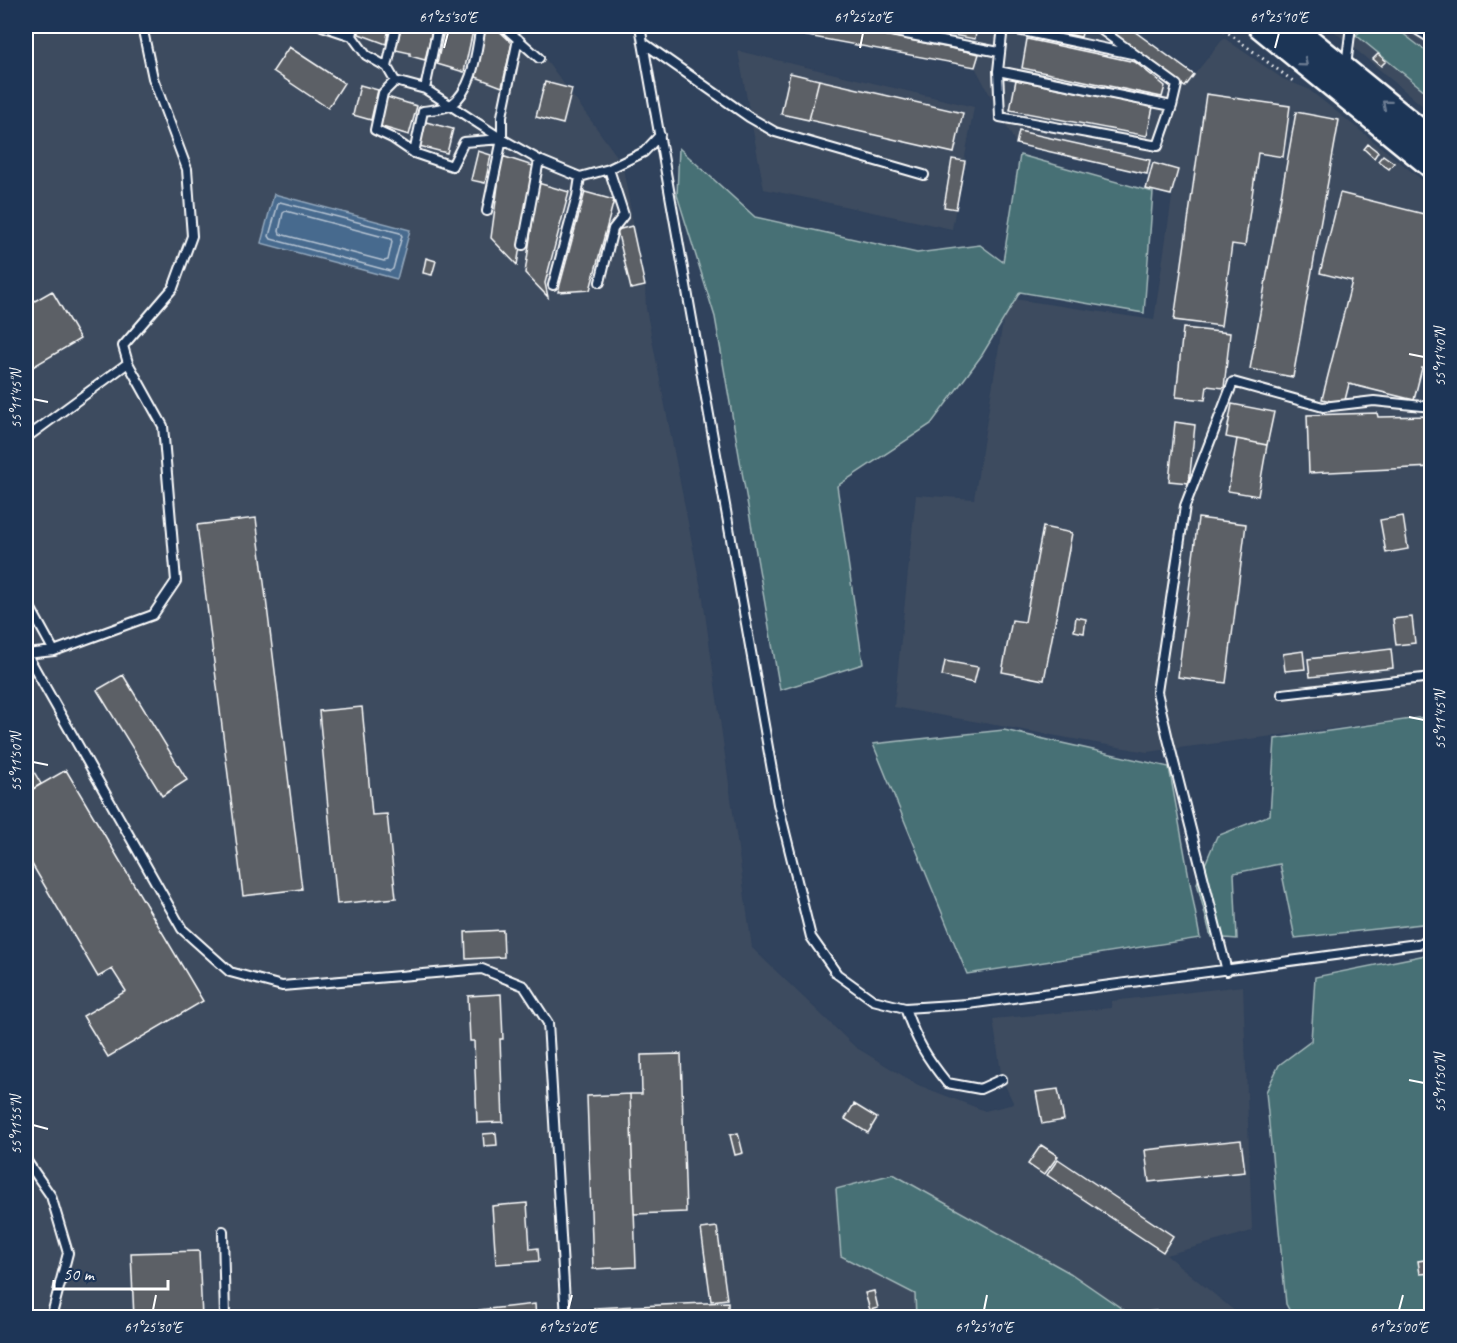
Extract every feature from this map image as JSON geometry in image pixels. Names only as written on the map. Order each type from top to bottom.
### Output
[{"type":"main road","points":[[1259,26],[1431,167]]},
{"type":"main road","points":[[1292,26],[1431,141]]},
{"type":"lane","points":[[142,26],[153,78],[186,169],[192,236],[173,288],[123,346],[128,363],[163,426],[176,581],[153,615],[54,651],[26,654],[183,929],[230,972],[282,986],[482,969],[524,986],[548,1023],[566,1317]]},
{"type":"lane","points":[[322,26],[352,36],[366,55],[387,67],[395,81],[425,89],[502,139],[539,160],[580,177],[609,169],[644,152],[660,135]]},
{"type":"lane","points":[[352,36],[354,26]]},
{"type":"lane","points":[[387,67],[396,26]]},
{"type":"lane","points":[[425,89],[438,26]]},
{"type":"lane","points":[[414,153],[423,111],[449,106],[463,93],[471,75],[481,26]]},
{"type":"lane","points":[[502,26],[539,58]]},
{"type":"lane","points":[[640,26],[778,804],[811,937],[837,974],[873,1000],[905,1008],[968,1004],[1431,942]]},
{"type":"lane","points":[[865,26],[999,52]]},
{"type":"lane","points":[[1096,26],[1177,85],[1158,146],[1000,117],[998,71],[1003,26],[1133,55]]},
{"type":"lane","points":[[1345,70],[1350,26]]},
{"type":"lane","points":[[1411,26],[1431,39]]},
{"type":"lane","points":[[487,211],[502,139],[502,116],[518,39]]},
{"type":"lane","points":[[645,44],[749,117],[775,132],[924,175]]},
{"type":"lane","points":[[998,71],[1172,106]]},
{"type":"lane","points":[[395,81],[383,93],[375,130],[414,153],[452,166],[464,142],[502,139]]},
{"type":"lane","points":[[523,245],[539,160]]},
{"type":"lane","points":[[600,282],[613,229],[624,215],[609,169]]},
{"type":"lane","points":[[553,285],[580,177]]},
{"type":"lane","points":[[26,438],[128,363]]},
{"type":"lane","points":[[1227,971],[1157,692],[1185,506],[1233,382],[1323,407],[1374,401],[1431,407]]},
{"type":"lane","points":[[26,600],[54,651]]},
{"type":"lane","points":[[1282,694],[1431,677]]},
{"type":"lane","points":[[905,1008],[914,1036],[927,1059],[947,1083],[980,1089],[1002,1079]]},
{"type":"lane","points":[[26,1160],[51,1196],[68,1253],[51,1317]]},
{"type":"lane","points":[[223,1232],[225,1317]]},
{"type":"path","points":[[1219,26],[1293,81]]},
{"type":"shaded area","points":[[26,26],[512,26],[539,50],[622,163],[645,286],[646,309],[703,599],[752,948],[855,1047],[918,1085],[985,1111],[1014,1104],[1002,1079],[993,1019],[1111,1008],[1112,1001],[1243,986],[1252,1231],[1166,1255],[1242,1317],[26,1317]]},
{"type":"shaded area","points":[[754,26],[1127,26],[1194,75],[1224,38],[1283,79],[1308,89],[1431,187],[1431,716],[1147,752],[894,707],[916,495],[974,499],[1007,298],[1154,320],[1174,184],[1147,174],[1016,144],[975,67]]},
{"type":"shaded area","points":[[1328,26],[1431,26],[1431,113]]},
{"type":"shaded area","points":[[738,51],[974,107],[952,229],[764,189]]},
{"type":"green space","points":[[1367,26],[1393,26],[1431,55],[1431,96],[1356,35]]},
{"type":"green space","points":[[679,148],[755,217],[917,253],[980,245],[1003,262],[1020,155],[1153,192],[1144,313],[1020,292],[982,355],[931,424],[837,486],[863,664],[780,690],[715,317],[677,195]]},
{"type":"green space","points":[[1431,716],[1431,923],[1295,938],[1280,864],[1234,873],[1237,939],[1211,937],[1197,883],[1217,836],[1270,815],[1275,739]]},
{"type":"green space","points":[[1004,730],[1169,767],[1200,938],[967,974],[873,744]]},
{"type":"green space","points":[[1431,954],[1431,1317],[1293,1317],[1286,1304],[1266,1092],[1279,1065],[1311,1041],[1315,977]]},
{"type":"green space","points":[[893,1174],[1070,1273],[1134,1317],[916,1317],[915,1294],[841,1256],[836,1189]]},
{"type":"water","points":[[274,194],[410,230],[397,279],[261,243]]},
{"type":"building","points":[[359,26],[389,26],[386,44],[359,34]]},
{"type":"building","points":[[401,26],[433,26],[425,60],[396,50]]},
{"type":"building","points":[[445,26],[474,26],[464,72],[437,64]]},
{"type":"building","points":[[486,26],[494,26],[512,43],[502,87],[476,77]]},
{"type":"building","points":[[754,26],[841,26],[979,54],[975,67]]},
{"type":"building","points":[[903,26],[977,26],[975,39]]},
{"type":"building","points":[[1032,26],[1084,26],[1081,37]]},
{"type":"building","points":[[1102,26],[1127,26],[1194,75],[1185,87]]},
{"type":"building","points":[[1027,39],[1135,62],[1165,86],[1162,97],[1022,68]]},
{"type":"building","points":[[289,47],[344,83],[328,108],[273,71]]},
{"type":"building","points":[[1378,54],[1386,61],[1381,66],[1373,59]]},
{"type":"building","points":[[790,73],[819,80],[809,120],[781,114]]},
{"type":"building","points":[[819,80],[963,113],[954,153],[809,120]]},
{"type":"building","points":[[1016,80],[1153,107],[1147,136],[1010,110]]},
{"type":"building","points":[[545,82],[572,89],[563,124],[536,117]]},
{"type":"building","points":[[360,85],[378,90],[371,120],[353,115]]},
{"type":"building","points":[[1206,94],[1290,106],[1283,157],[1258,153],[1245,246],[1232,244],[1221,326],[1174,320]]},
{"type":"building","points":[[387,97],[417,106],[409,135],[379,126]]},
{"type":"building","points":[[1296,112],[1339,120],[1293,377],[1250,369]]},
{"type":"building","points":[[426,122],[453,129],[447,153],[419,146]]},
{"type":"building","points":[[1019,131],[1150,160],[1147,174],[1016,144]]},
{"type":"building","points":[[1368,144],[1378,152],[1374,158],[1364,149]]},
{"type":"building","points":[[478,151],[491,155],[485,183],[471,180]]},
{"type":"building","points":[[1383,155],[1394,163],[1389,169],[1378,161]]},
{"type":"building","points":[[502,156],[533,166],[517,265],[491,238]]},
{"type":"building","points":[[952,159],[965,161],[956,209],[944,207]]},
{"type":"building","points":[[1153,163],[1178,170],[1171,195],[1146,189]]},
{"type":"building","points":[[538,183],[569,192],[545,283],[548,297],[525,273]]},
{"type":"building","points":[[585,192],[614,200],[590,290],[558,292]]},
{"type":"building","points":[[1340,193],[1432,216],[1432,370],[1422,368],[1414,400],[1349,384],[1344,404],[1322,399],[1352,281],[1320,273]]},
{"type":"building","points":[[632,226],[645,286],[631,289],[617,230]]},
{"type":"building","points":[[426,258],[436,261],[432,275],[423,273]]},
{"type":"building","points":[[52,291],[80,339],[26,371],[26,306]]},
{"type":"building","points":[[1183,328],[1230,333],[1224,388],[1207,386],[1205,400],[1176,397]]},
{"type":"building","points":[[1232,404],[1274,412],[1267,445],[1226,437]]},
{"type":"building","points":[[1377,413],[1378,417],[1432,416],[1432,467],[1309,473],[1307,415]]},
{"type":"building","points":[[1175,422],[1195,425],[1189,483],[1169,481]]},
{"type":"building","points":[[1237,439],[1267,445],[1258,496],[1228,491]]},
{"type":"building","points":[[1403,516],[1408,549],[1386,553],[1380,520]]},
{"type":"building","points":[[256,518],[302,889],[243,896],[197,525]]},
{"type":"building","points":[[1198,518],[1246,524],[1226,683],[1178,677]]},
{"type":"building","points":[[1043,527],[1072,533],[1044,680],[1002,672],[1012,620],[1025,622]]},
{"type":"building","points":[[1432,601],[1432,631],[1429,631],[1426,602]]},
{"type":"building","points":[[1076,617],[1086,619],[1084,633],[1074,631]]},
{"type":"building","points":[[1412,617],[1415,643],[1396,645],[1393,619]]},
{"type":"building","points":[[1391,649],[1393,668],[1310,677],[1308,659]]},
{"type":"building","points":[[1303,651],[1305,669],[1285,671],[1283,654]]},
{"type":"building","points":[[945,661],[978,667],[974,683],[942,676]]},
{"type":"building","points":[[123,675],[187,780],[162,796],[97,690]]},
{"type":"building","points":[[362,707],[372,815],[387,814],[396,898],[337,904],[319,711]]},
{"type":"building","points":[[26,758],[41,784],[26,793]]},
{"type":"building","points":[[66,770],[203,1001],[108,1057],[83,1016],[126,991],[112,969],[98,977],[26,854],[26,793]]},
{"type":"building","points":[[503,930],[504,957],[466,959],[465,932]]},
{"type":"building","points":[[501,994],[503,1122],[477,1123],[474,1041],[470,1041],[468,996]]},
{"type":"building","points":[[681,1054],[686,1212],[634,1214],[630,1094],[642,1094],[641,1055]]},
{"type":"building","points":[[1058,1089],[1064,1120],[1042,1124],[1036,1092]]},
{"type":"building","points":[[630,1094],[636,1267],[593,1269],[587,1096]]},
{"type":"building","points":[[854,1104],[877,1118],[868,1133],[845,1119]]},
{"type":"building","points":[[496,1133],[497,1145],[484,1146],[483,1134]]},
{"type":"building","points":[[738,1133],[743,1153],[735,1155],[730,1135]]},
{"type":"building","points":[[1241,1140],[1245,1172],[1149,1182],[1145,1150]]},
{"type":"building","points":[[1041,1145],[1058,1156],[1044,1175],[1028,1164]]},
{"type":"building","points":[[1058,1159],[1173,1236],[1163,1252],[1047,1175]]},
{"type":"building","points":[[527,1203],[530,1249],[538,1248],[539,1261],[496,1264],[492,1206]]},
{"type":"building","points":[[717,1227],[727,1299],[711,1301],[701,1229]]},
{"type":"building","points":[[199,1251],[202,1318],[134,1318],[131,1253]]},
{"type":"building","points":[[1432,1259],[1432,1273],[1420,1274],[1418,1261]]},
{"type":"building","points":[[874,1291],[878,1308],[870,1310],[865,1293]]},
{"type":"building","points":[[728,1302],[728,1318],[594,1318],[594,1308]]},
{"type":"building","points":[[535,1304],[536,1318],[480,1318],[479,1310]]},
{"type":"building","points":[[1156,1311],[1156,1318],[1133,1318],[1133,1313]]}]
